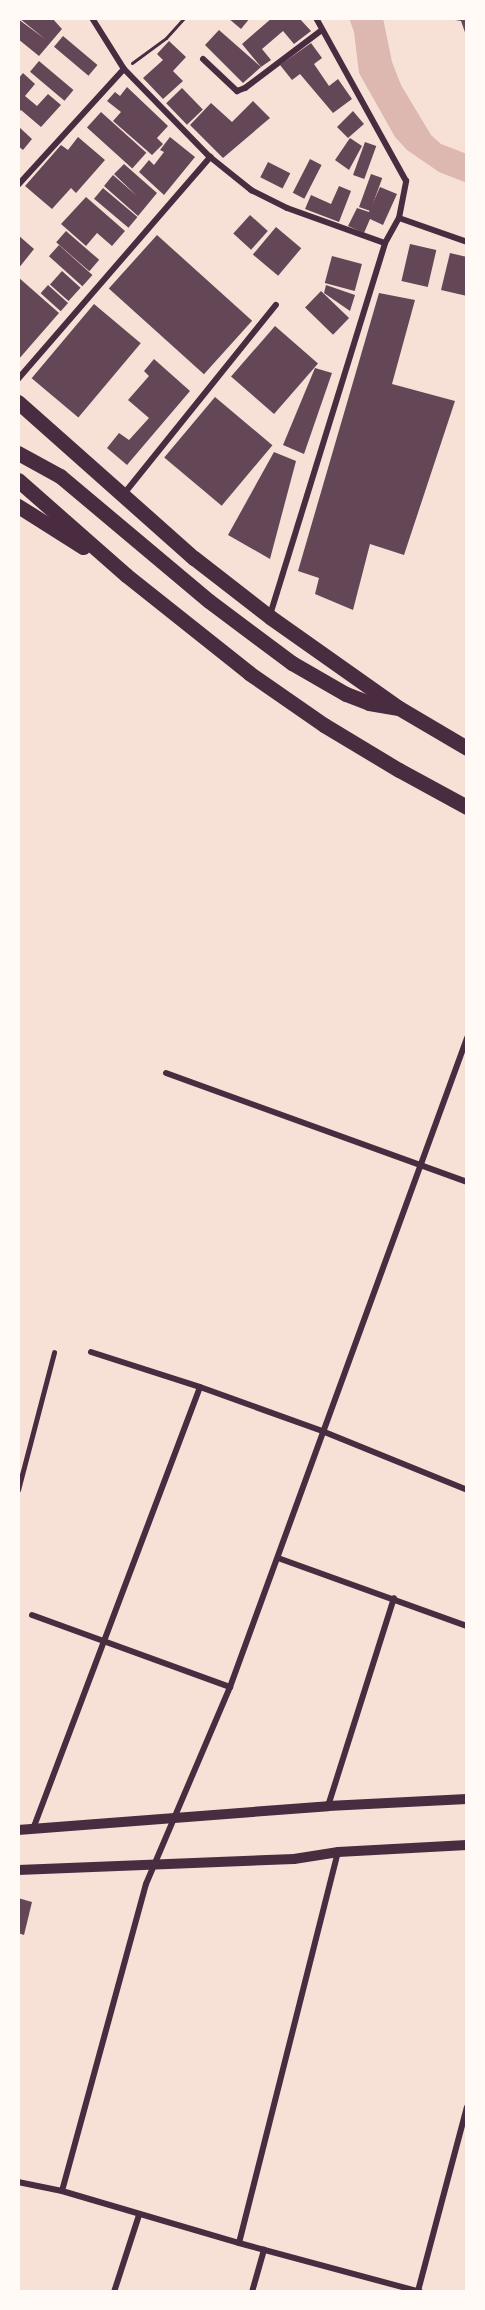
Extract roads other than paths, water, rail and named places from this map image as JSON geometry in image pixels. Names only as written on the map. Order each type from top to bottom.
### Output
[{"type":"highway","points":[[18,402],[194,558],[270,617],[399,708],[467,748]]},
{"type":"highway","points":[[18,453],[60,476],[209,601],[300,668],[346,694],[369,703],[399,708]]},
{"type":"highway","points":[[18,480],[126,575],[249,673],[324,724],[399,770],[467,807]]},
{"type":"highway","points":[[18,506],[126,575]]},
{"type":"street","points":[[92,18],[124,69],[210,157],[251,189],[287,208],[385,243]]},
{"type":"street","points":[[270,617],[385,243],[399,218],[406,181],[316,18]]},
{"type":"street","points":[[203,60],[237,91],[245,88],[322,30]]},
{"type":"street","points":[[18,185],[124,69]]},
{"type":"street","points":[[18,379],[210,157]]},
{"type":"street","points":[[399,218],[467,242]]},
{"type":"street","points":[[122,496],[276,305]]},
{"type":"street","points":[[62,2191],[137,1909],[152,1866],[176,1818],[230,1687],[278,1558],[321,1431],[467,1038]]},
{"type":"street","points":[[166,1073],[467,1182]]},
{"type":"street","points":[[91,1352],[200,1387],[321,1431],[467,1490]]},
{"type":"street","points":[[33,1829],[107,1640],[200,1387]]},
{"type":"street","points":[[278,1558],[467,1626]]},
{"type":"street","points":[[328,1806],[394,1598]]},
{"type":"street","points":[[33,1615],[107,1640],[230,1687]]},
{"type":"street","points":[[18,1830],[328,1806],[467,1799]]},
{"type":"street","points":[[18,1870],[294,1859],[338,1852],[467,1845]]},
{"type":"street","points":[[239,2244],[338,1852]]},
{"type":"street","points":[[18,2182],[62,2191],[391,2288],[419,2292],[467,2107]]},
{"type":"street","points":[[114,2292],[139,2215]]},
{"type":"street","points":[[252,2292],[264,2250]]},
{"type":"lane","points":[[18,1490],[54,1353]]}]
